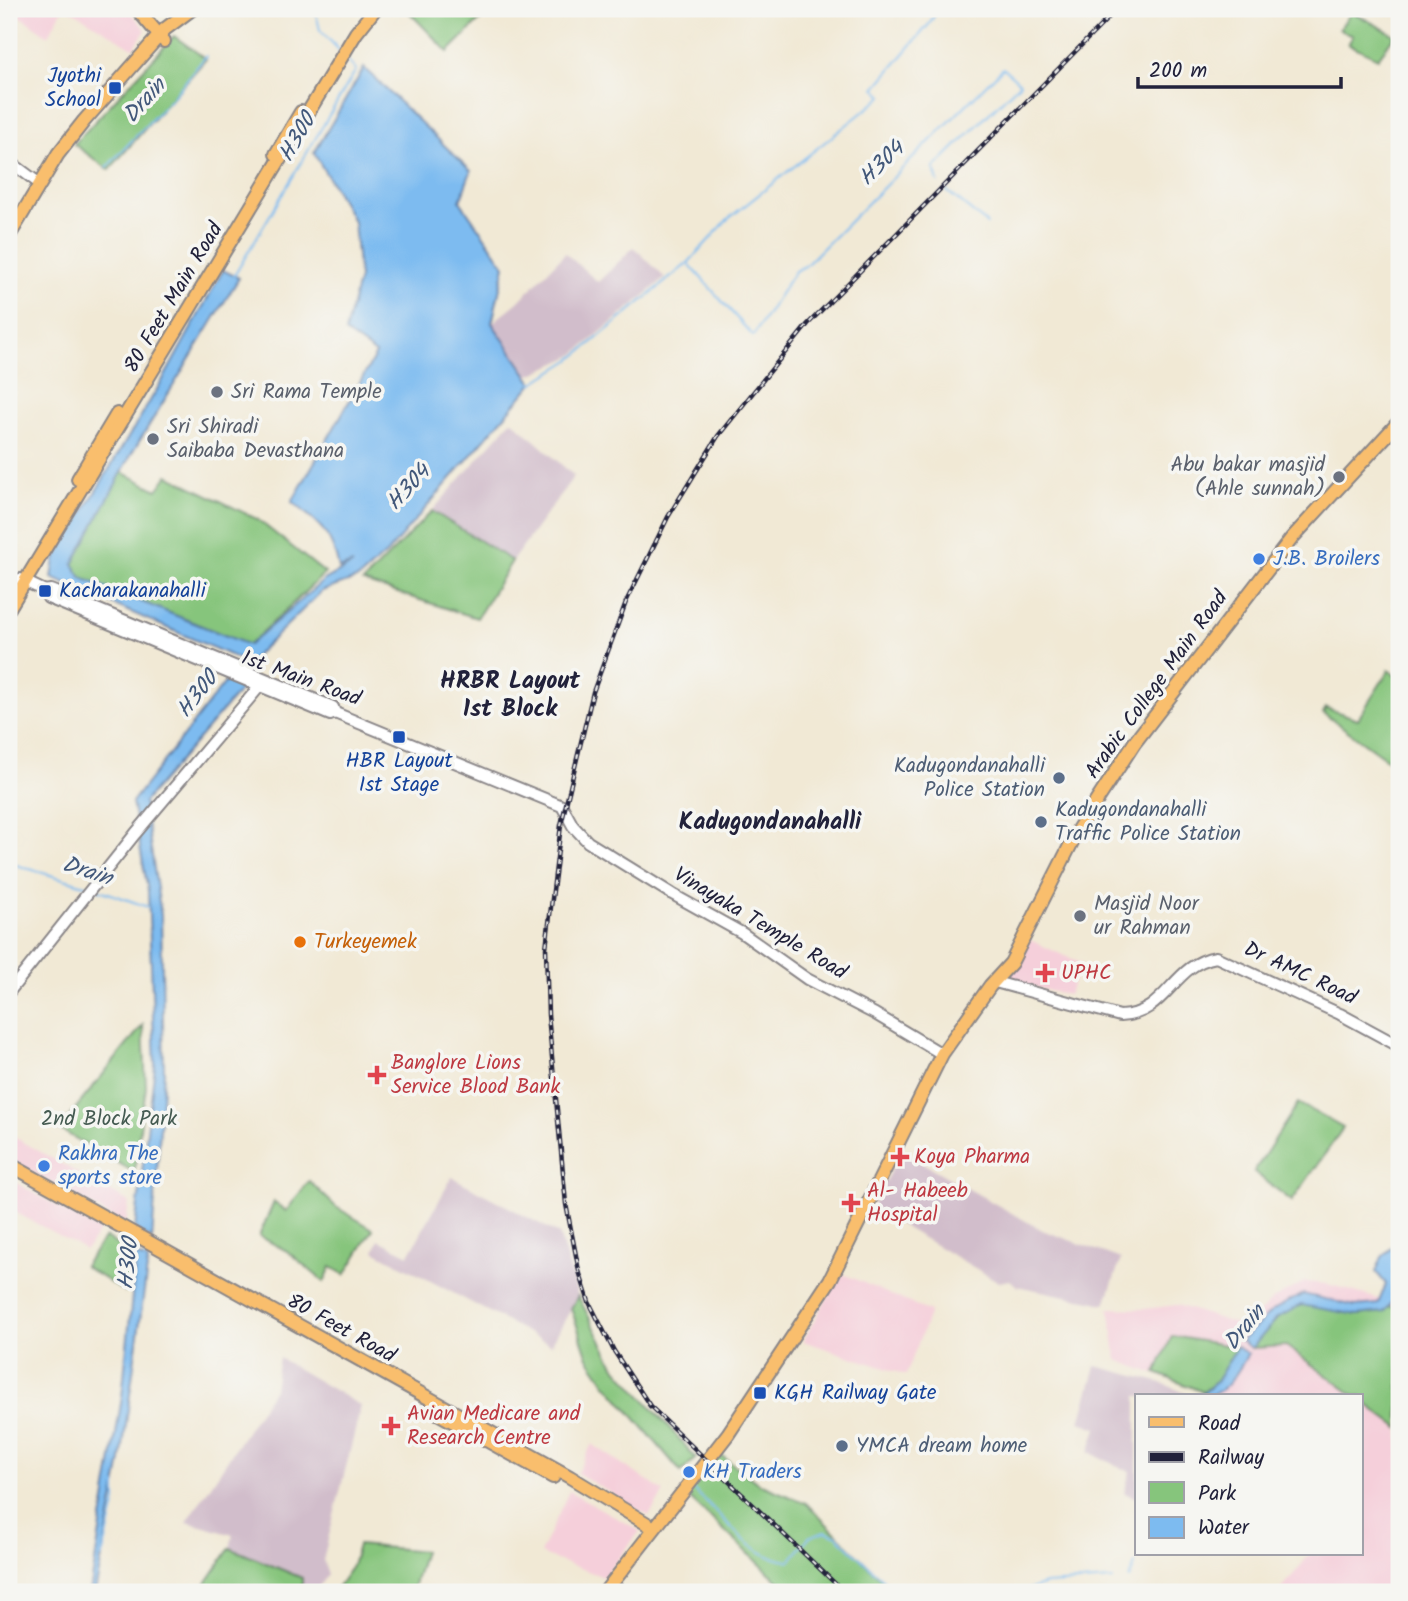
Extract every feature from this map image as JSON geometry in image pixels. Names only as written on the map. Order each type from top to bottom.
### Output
[{"type":"main road","points":[[137,9],[165,35]]},
{"type":"main road","points":[[147,9],[165,35]]},
{"type":"main road","name":"80 Feet Main Road","points":[[9,608],[367,9]]},
{"type":"main road","name":"80 Feet Main Road","points":[[346,45],[375,9]]},
{"type":"main road","points":[[9,236],[40,184],[84,121],[138,62],[149,58],[165,35],[188,12]]},
{"type":"main road","name":"Arabic College Main Road","points":[[729,1430],[830,1280],[942,1055],[1011,963],[1079,828],[1144,730],[1287,545],[1399,422]]},
{"type":"main road","name":"80 Feet Main Road","points":[[9,594],[23,581]]},
{"type":"main road","name":"80 Feet Road","points":[[9,1164],[144,1246]]},
{"type":"main road","name":"80 Feet Road","points":[[9,1171],[649,1529]]},
{"type":"main road","points":[[605,1592],[674,1493],[729,1430]]},
{"type":"main road","points":[[596,1592],[729,1430]]},
{"type":"street","points":[[9,161],[40,184]]},
{"type":"street","name":"1st Main Road","points":[[23,581],[45,591],[48,598],[223,671],[240,672],[330,715],[335,713],[562,807],[569,815]]},
{"type":"street","points":[[45,591],[51,590],[240,672]]},
{"type":"street","points":[[9,992],[135,834],[262,683]]},
{"type":"street","name":"Vinayaka Temple Road","points":[[569,815],[573,826],[588,842],[671,894],[742,933],[807,979],[875,1014],[942,1055]]},
{"type":"street","name":"Dr AMC Road","points":[[995,982],[1120,1016],[1138,1015],[1149,1010],[1185,972],[1202,960],[1216,957],[1340,1014],[1399,1046]]},
{"type":"shaded area","points":[[10,9],[63,9],[48,36]]},
{"type":"shaded area","points":[[69,9],[128,9],[146,30],[133,48]]},
{"type":"shaded area","points":[[634,247],[665,278],[572,356],[528,376],[492,323],[518,302],[565,253],[598,282]]},
{"type":"shaded area","points":[[512,420],[574,476],[512,561],[432,511]]},
{"type":"shaded area","name":"UPHC","points":[[1028,939],[1082,964],[1068,995],[1007,981]]},
{"type":"shaded area","points":[[9,1134],[129,1202],[126,1225],[9,1159]]},
{"type":"shaded area","points":[[901,1151],[1042,1230],[1121,1259],[1105,1304],[1017,1286],[1010,1280],[999,1282],[871,1208]]},
{"type":"shaded area","points":[[452,1177],[559,1234],[578,1296],[551,1345],[374,1251],[379,1240],[409,1255]]},
{"type":"shaded area","points":[[9,1179],[100,1230],[86,1250],[9,1209]]},
{"type":"shaded area","points":[[841,1273],[930,1312],[906,1375],[803,1341]]},
{"type":"shaded area","points":[[1304,1282],[1328,1284],[1392,1303],[1399,1287],[1399,1584],[1390,1592],[1279,1592],[1308,1556],[1362,1556],[1362,1394],[1209,1394],[1117,1360],[1109,1308],[1145,1309],[1177,1305],[1245,1327],[1273,1299]]},
{"type":"shaded area","points":[[279,1358],[361,1406],[323,1560],[328,1574],[315,1592],[302,1592],[302,1578],[230,1548],[233,1535],[187,1522],[274,1389]]},
{"type":"shaded area","points":[[1096,1366],[1162,1383],[1187,1394],[1135,1394],[1135,1497],[1124,1493],[1130,1472],[1089,1452],[1097,1428],[1080,1422]]},
{"type":"shaded area","points":[[592,1444],[664,1492],[649,1516],[577,1473]]},
{"type":"shaded area","points":[[569,1491],[640,1531],[604,1577],[540,1554]]},
{"type":"green space","points":[[406,9],[491,9],[448,52]]},
{"type":"green space","points":[[1352,12],[1395,35],[1378,58],[1348,44],[1353,36],[1339,29]]},
{"type":"green space","points":[[174,36],[206,59],[109,170],[74,144]]},
{"type":"green space","points":[[122,472],[157,490],[168,475],[257,519],[325,573],[249,645],[82,578],[73,564]]},
{"type":"green space","points":[[432,511],[512,561],[477,618],[363,582]]},
{"type":"green space","points":[[1389,670],[1399,679],[1399,768],[1323,713],[1326,708],[1358,719]]},
{"type":"green space","name":"2nd Block Park","points":[[143,1025],[146,1087],[134,1172],[59,1129]]},
{"type":"green space","points":[[1298,1103],[1343,1128],[1292,1201],[1254,1172]]},
{"type":"green space","points":[[309,1181],[336,1207],[373,1229],[345,1275],[331,1267],[324,1282],[287,1251],[259,1236],[274,1202],[286,1211]]},
{"type":"green space","points":[[105,1237],[130,1252],[125,1292],[84,1266]]},
{"type":"green space","points":[[578,1296],[614,1365],[696,1458],[681,1472],[606,1384],[588,1358],[571,1308]]},
{"type":"green space","points":[[1309,1304],[1357,1315],[1384,1312],[1390,1306],[1399,1309],[1399,1428],[1362,1401],[1362,1394],[1352,1394],[1286,1346],[1252,1348],[1283,1314]]},
{"type":"green space","points":[[1172,1336],[1237,1347],[1216,1382],[1203,1392],[1156,1373]]},
{"type":"green space","points":[[718,1453],[759,1484],[806,1503],[894,1592],[790,1592],[684,1493]]},
{"type":"green space","points":[[358,1545],[424,1551],[412,1592],[334,1592],[352,1566]]},
{"type":"green space","points":[[230,1548],[302,1578],[302,1592],[200,1592]]},
{"type":"water","points":[[364,68],[471,171],[460,201],[505,266],[492,323],[533,383],[387,553],[359,578],[322,591],[248,663],[52,578],[55,559],[165,376],[223,270],[239,278],[131,455],[73,564],[82,578],[249,645],[324,580],[353,564],[339,569],[333,546],[323,530],[292,502],[376,354],[345,332],[359,278],[354,222],[314,153]]},
{"type":"water","points":[[226,681],[242,688],[144,802],[161,915],[164,1072],[152,1240],[135,1229],[155,1065],[148,891],[132,802]]},
{"type":"water","points":[[1399,1241],[1399,1258],[1393,1273],[1397,1285],[1396,1294],[1384,1312],[1357,1315],[1301,1305],[1277,1318],[1252,1348],[1241,1341],[1273,1310],[1303,1294],[1355,1306],[1378,1304],[1386,1284],[1376,1272],[1382,1257]]},
{"type":"water","points":[[136,1255],[148,1261],[121,1461],[95,1592],[90,1592],[122,1397]]},
{"type":"water","points":[[1237,1347],[1248,1354],[1224,1388],[1212,1394],[1202,1394],[1216,1382]]},
{"type":"waterway","name":"H300","points":[[315,9],[320,30],[339,50]]},
{"type":"waterway","name":"H304","points":[[688,263],[728,219],[883,96],[875,88],[930,23],[938,9]]},
{"type":"waterway","name":"Drain","points":[[107,167],[172,98],[206,56]]},
{"type":"waterway","name":"H300","points":[[234,276],[356,70],[347,60]]},
{"type":"waterway","name":"H304","points":[[532,384],[572,359],[688,263],[753,336],[795,271],[805,266],[1003,68],[1020,83],[934,168],[938,182]]},
{"type":"waterway","name":"H304","points":[[947,191],[987,224]]},
{"type":"waterway","name":"Drain","points":[[9,863],[88,886]]},
{"type":"waterway","name":"Drain","points":[[97,889],[148,907]]},
{"type":"waterway","name":"H300","points":[[145,1260],[147,1249]]},
{"type":"waterway","name":"H300","points":[[102,1557],[116,1501],[116,1484]]},
{"type":"waterway","name":"Drain","points":[[692,1489],[749,1544],[761,1552],[790,1561],[809,1537],[825,1531],[837,1536],[896,1592]]},
{"type":"waterway","name":"Drain","points":[[1129,1579],[1135,1564]]},
{"type":"waterway","name":"Drain","points":[[1021,1592],[1046,1584],[1113,1580]]},
{"type":"railway","points":[[844,1592],[650,1406],[614,1351],[589,1302],[579,1271],[566,1204],[548,1015],[546,948],[561,825],[593,692],[626,602],[668,517],[718,436],[808,324],[1117,9]]},
{"type":"place","name":"Jyothi School","points":[[115,88]]},
{"type":"place","name":"Sri Rama Temple","points":[[217,392]]},
{"type":"place","name":"Sri Shiradi Saibaba Devasthana","points":[[153,439]]},
{"type":"place","name":"Abu bakar masjid (Ahle sunnah)","points":[[1339,477]]},
{"type":"place","name":"J.B. Broilers","points":[[1259,559]]},
{"type":"place","name":"Kacharakanahalli","points":[[45,591]]},
{"type":"place","name":"HBR Layout Ist Stage","points":[[399,737]]},
{"type":"place","name":"Kadugondanahalli Police Station","points":[[1059,778]]},
{"type":"place","name":"Kadugondanahalli Traffic Police Station","points":[[1041,822]]},
{"type":"place","name":"Masjid Noor ur Rahman","points":[[1080,916]]},
{"type":"place","name":"Turkeyemek","points":[[300,942]]},
{"type":"place","name":"UPHC","points":[[1045,973]]},
{"type":"place","name":"Banglore Lions Service Blood Bank","points":[[377,1075]]},
{"type":"place","name":"Koya Pharma","points":[[900,1157]]},
{"type":"place","name":"Rakhra The sports store","points":[[44,1166]]},
{"type":"place","name":"Al- Habeeb Hospital","points":[[851,1203]]},
{"type":"place","name":"KGH Railway Gate","points":[[760,1393]]},
{"type":"place","name":"Avian Medicare and Research Centre","points":[[391,1426]]},
{"type":"place","name":"YMCA dream home","points":[[842,1446]]},
{"type":"place","name":"KH Traders","points":[[689,1472]]},
{"type":"district","name":"HRBR Layout 1st Block","points":[[510,695]]},
{"type":"district","name":"Kadugondanahalli","points":[[770,822]]}]
